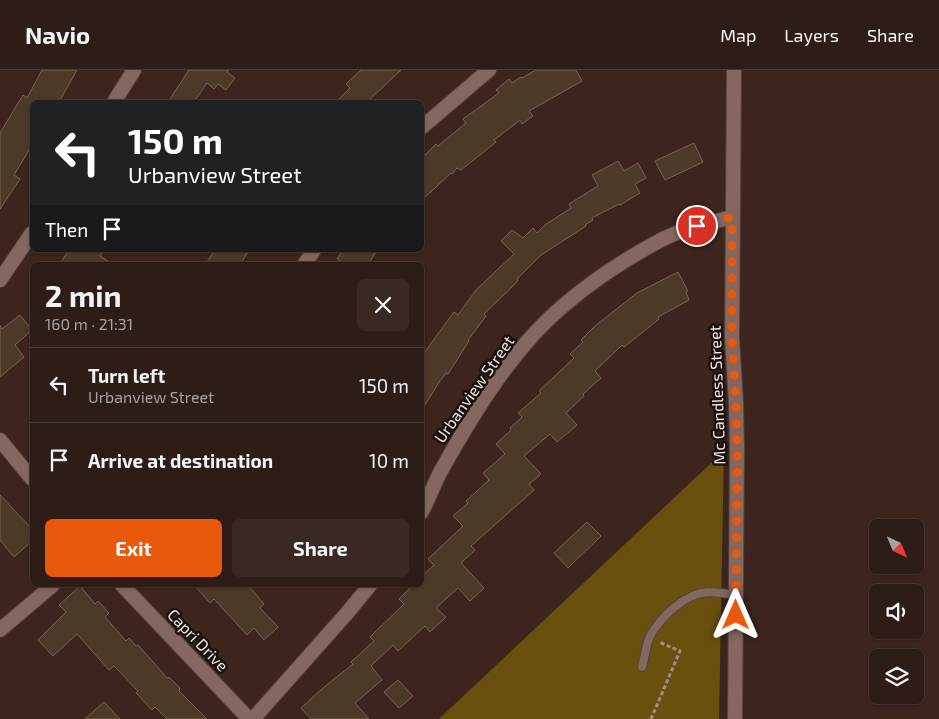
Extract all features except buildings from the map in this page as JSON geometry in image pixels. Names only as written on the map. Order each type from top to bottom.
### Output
[{"type":"street","points":[[115,100],[134,70]]},
{"type":"street","points":[[424,125],[489,70]]},
{"type":"street","name":"Mc Candless Street","points":[[734,70],[732,338],[737,447],[735,719]]},
{"type":"street","name":"Urbanview Street","points":[[424,507],[440,471],[471,419],[510,364],[532,337],[562,306],[598,278],[662,240],[697,226],[732,217]]},
{"type":"street","points":[[0,280],[30,236]]},
{"type":"street","points":[[0,440],[30,477]]},
{"type":"street","points":[[0,630],[51,587]]},
{"type":"street","name":"Capri Drive","points":[[124,587],[251,719]]},
{"type":"street","points":[[251,719],[368,587]]},
{"type":"lane","points":[[642,667],[650,637],[666,615],[686,599],[709,592],[736,595]]},
{"type":"path","points":[[650,637],[680,651],[651,719]]},
{"type":"shaded area","points":[[724,451],[719,719],[439,719]]},
{"type":"route","points":[[697,226],[732,217],[732,338],[737,447],[736,615]]}]
